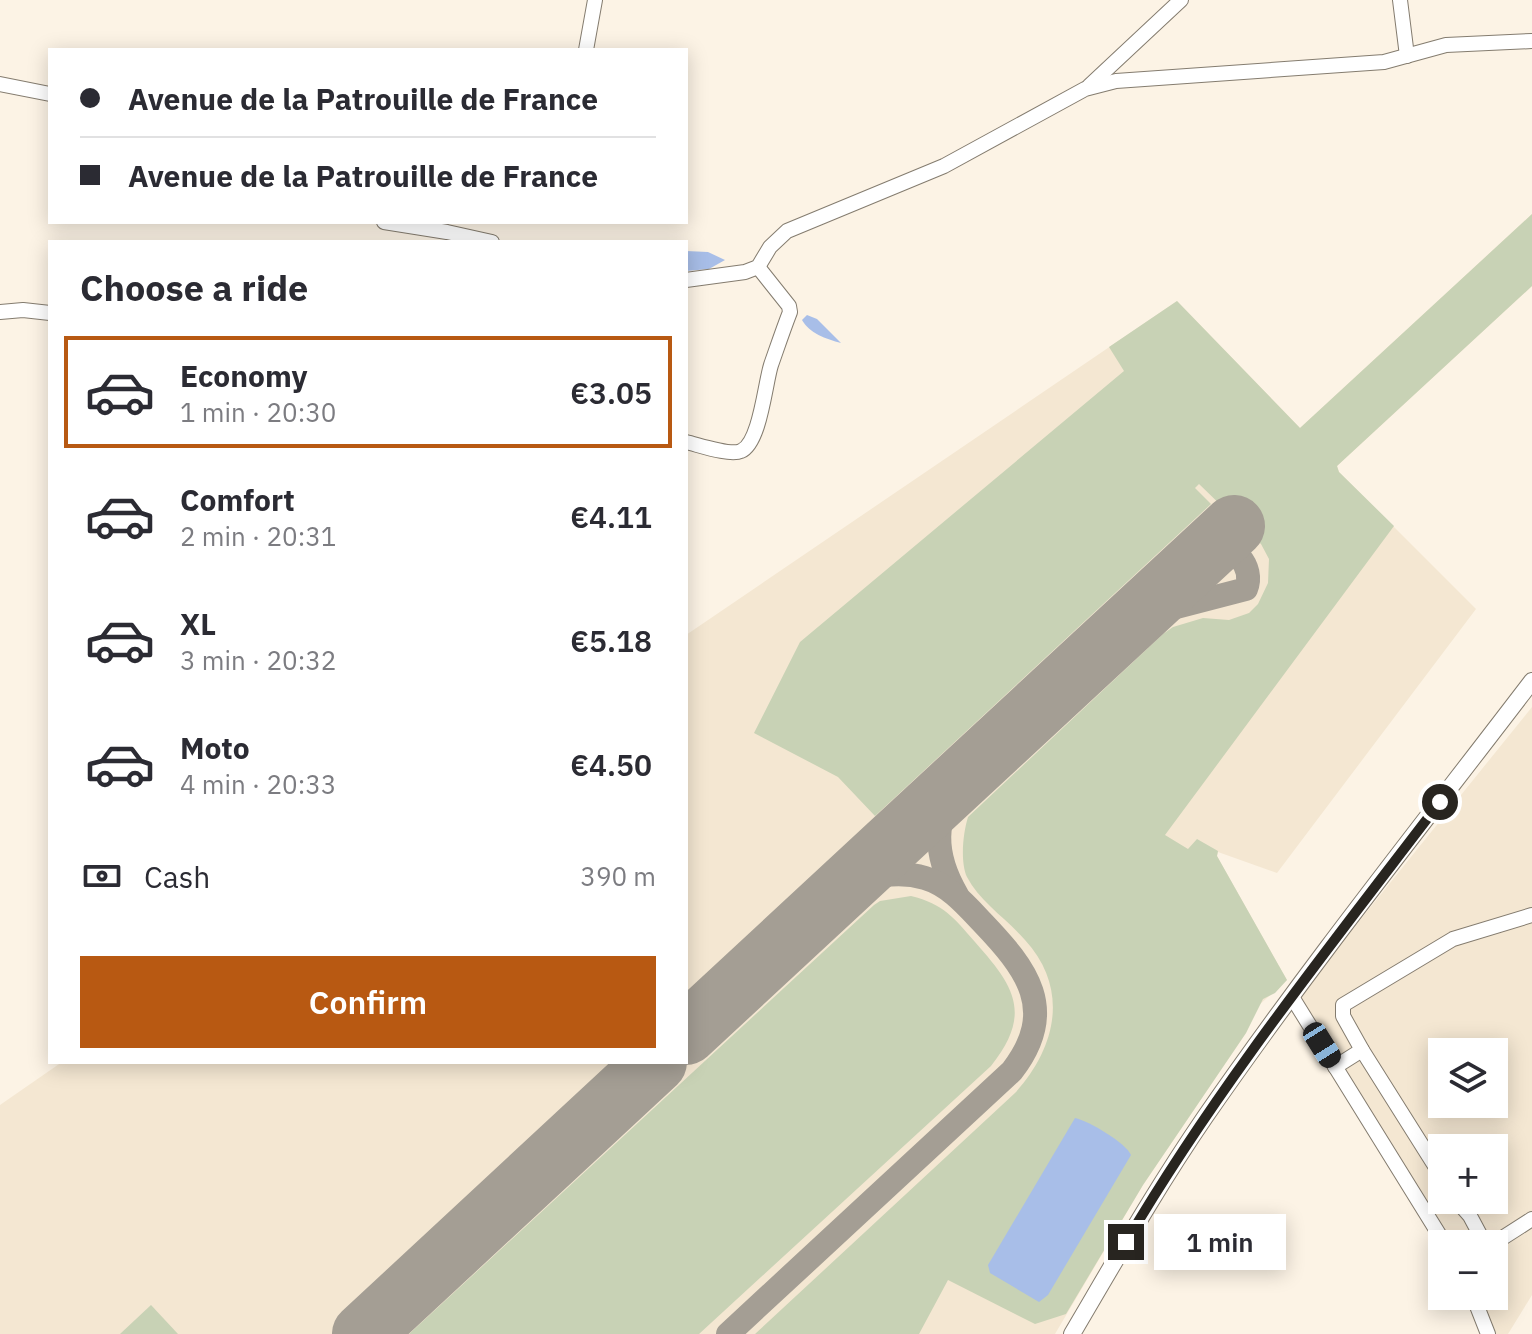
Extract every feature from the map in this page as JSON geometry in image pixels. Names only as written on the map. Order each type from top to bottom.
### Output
[{"type":"main road","points":[[1072,1334],[1139,1219],[1204,1118],[1532,681]]},
{"type":"street","points":[[586,48],[595,0]]},
{"type":"street","points":[[1085,89],[1181,0]]},
{"type":"street","points":[[1400,0],[1407,56]]},
{"type":"street","points":[[688,280],[745,272],[758,267],[770,247],[787,231],[944,166],[1085,89],[1116,81],[1384,62],[1446,45],[1532,41]]},
{"type":"street","points":[[0,84],[48,94]]},
{"type":"street","points":[[396,224],[483,240]]},
{"type":"street","points":[[688,442],[733,453],[743,451],[749,444],[790,312],[789,306],[758,267]]},
{"type":"street","points":[[0,312],[48,313]]},
{"type":"street","points":[[1428,1155],[1362,1050],[1343,1016],[1343,1005],[1453,939],[1532,915]]},
{"type":"street","points":[[1292,997],[1436,1230]]},
{"type":"street","points":[[1335,1067],[1362,1050]]},
{"type":"street","points":[[1508,1234],[1532,1219]]},
{"type":"street","points":[[1479,1310],[1488,1334]]},
{"type":"shaded area","points":[[1532,214],[1532,286],[1337,466],[1339,472],[1476,609],[1277,873],[1218,852],[1217,856],[1287,980],[1258,1006],[1246,1033],[1143,1185],[1055,1334],[0,1334],[0,1105],[59,1064],[688,1064],[688,634],[1177,301],[1300,428]]},
{"type":"shaded area","points":[[1532,707],[1532,1295],[1508,1334],[1490,1334],[1479,1310],[1508,1310],[1508,1230],[1440,1230],[1431,1214],[1508,1214],[1508,1134],[1428,1134],[1428,1210],[1298,997]]},
{"type":"green space","points":[[1532,214],[1532,286],[1337,466],[1339,472],[1394,526],[1165,835],[1188,849],[1197,839],[1218,851],[1217,856],[1287,980],[1275,993],[1263,999],[1246,1033],[1143,1185],[1066,1314],[1035,1324],[948,1280],[919,1334],[755,1334],[1015,1093],[1029,1076],[1048,1038],[1052,998],[1048,978],[1039,959],[967,877],[963,847],[968,817],[1163,634],[1173,627],[1203,618],[1229,620],[1249,613],[1258,604],[1268,583],[1269,559],[1261,544],[1199,484],[1195,488],[1211,504],[875,816],[838,777],[754,733],[800,642],[1124,371],[1109,347],[1177,301],[1300,428]]},
{"type":"green space","points":[[911,896],[932,903],[948,913],[1000,972],[1013,1001],[1015,1015],[1004,1047],[991,1066],[699,1334],[409,1334],[874,905],[880,901]]},
{"type":"green space","points":[[151,1305],[178,1334],[120,1334]]},
{"type":"water","points":[[688,251],[708,252],[725,260],[709,269],[688,271]]},
{"type":"water","points":[[807,315],[817,319],[841,343],[809,329],[802,320]]},
{"type":"water","points":[[1075,1118],[1106,1133],[1131,1155],[1048,1295],[1039,1302],[990,1273],[988,1265]]},
{"type":"taxiway","points":[[1128,624],[1146,615],[1246,589],[1247,572],[1240,558],[1227,548],[1210,548]]},
{"type":"taxiway","points":[[957,895],[944,865],[939,837],[944,809],[959,781]]},
{"type":"taxiway","points":[[728,1334],[1012,1071],[1026,1049],[1033,1029],[1035,1009],[1032,991],[1024,974],[998,939],[949,891],[934,881],[904,875],[872,878],[842,889]]},
{"type":"runway","points":[[688,1032],[1234,526]]},
{"type":"runway","points":[[363,1334],[654,1064]]},
{"type":"route","points":[[1126,1242],[1204,1118],[1440,802]]}]
